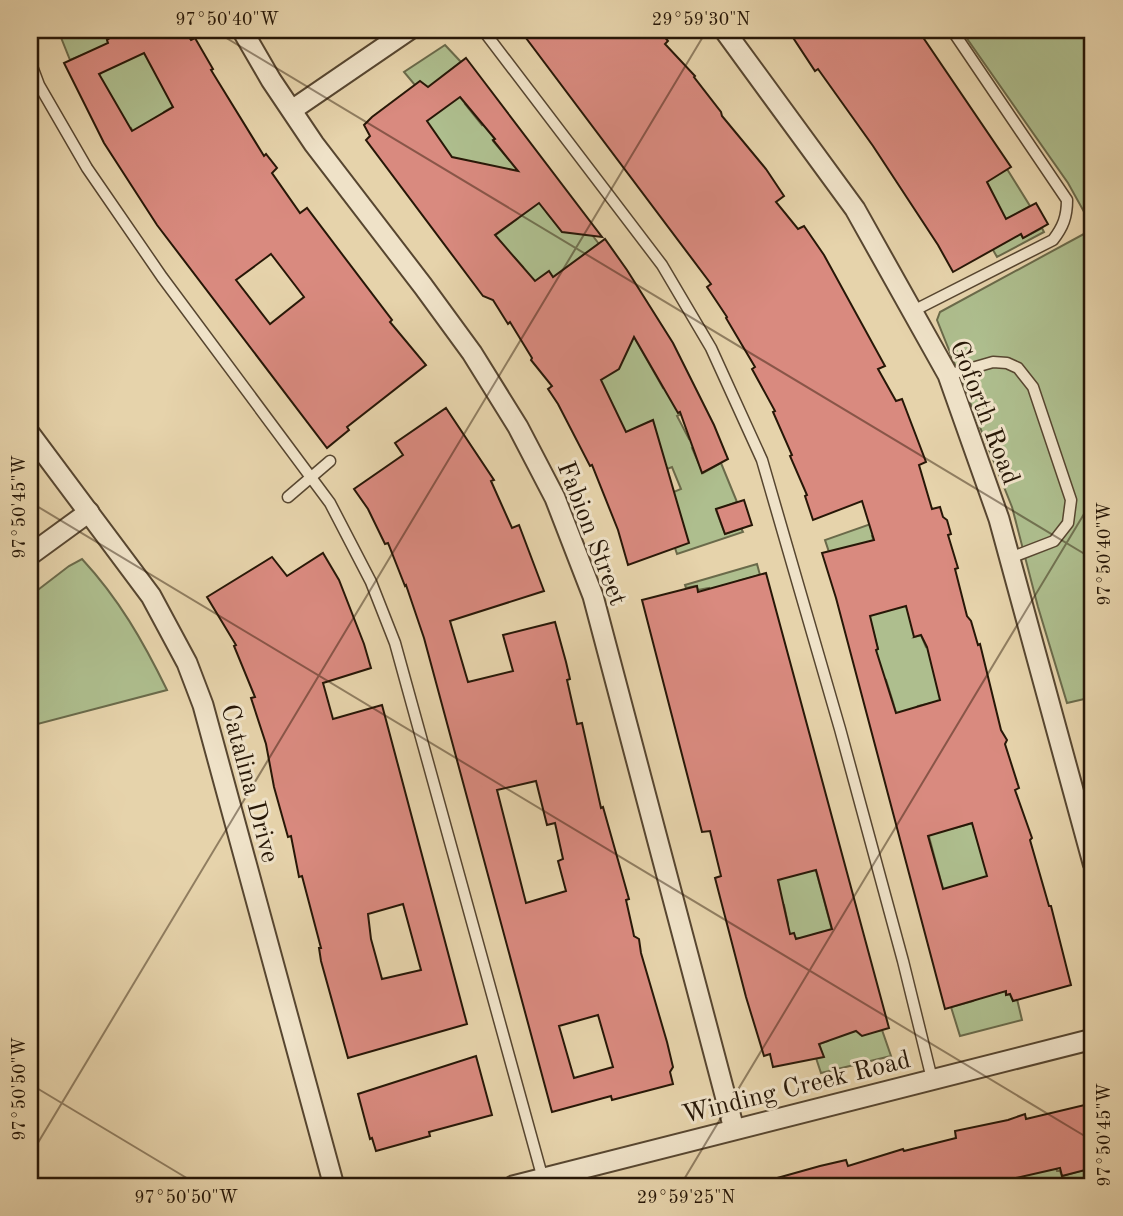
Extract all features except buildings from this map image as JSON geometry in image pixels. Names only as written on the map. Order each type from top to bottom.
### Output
[{"type":"street","name":"Fabion Street","points":[[242,30],[271,80],[314,144],[472,354],[518,426],[555,498],[593,596],[734,1129]]},
{"type":"street","points":[[292,110],[409,30]]},
{"type":"street","name":"Goforth Road","points":[[734,33],[855,209],[948,375],[999,519],[1093,863]]},
{"type":"street","name":"Catalina Drive","points":[[30,434],[151,596],[187,663],[203,705],[334,1186]]},
{"type":"street","points":[[30,555],[89,512]]},
{"type":"street","name":"Winding Creek Road","points":[[513,1186],[1093,1039]]},
{"type":"lane","points":[[483,30],[662,265],[710,348],[762,460],[840,729],[932,1079]]},
{"type":"lane","points":[[913,311],[1053,240],[1067,216],[1067,200],[952,30]]},
{"type":"lane","points":[[30,61],[39,85],[87,168],[162,277],[330,503],[379,602],[394,643],[543,1179]]},
{"type":"lane","points":[[948,375],[993,362],[1007,363],[1018,368],[1033,387],[1072,500],[1068,523],[1054,541],[1010,558]]},
{"type":"lane","points":[[288,497],[330,461]]},
{"type":"green space","points":[[58,30],[106,30],[111,48],[178,35],[212,83],[164,112],[143,149],[131,128],[112,139],[81,83],[100,74],[90,52],[70,60]]},
{"type":"green space","points":[[866,30],[884,30],[889,36],[897,30],[908,30],[1007,169],[1030,206],[1011,217],[1023,238],[1042,228],[1044,232],[997,257],[877,44]]},
{"type":"green space","points":[[961,30],[1093,30],[1093,228],[1068,183]]},
{"type":"green space","points":[[445,45],[461,62],[443,76],[483,91],[465,104],[482,125],[499,112],[511,127],[493,141],[509,160],[526,147],[547,213],[563,232],[589,231],[599,244],[581,257],[617,307],[663,388],[684,377],[698,406],[677,416],[689,439],[708,429],[713,439],[692,448],[703,473],[721,463],[737,502],[716,510],[725,534],[741,528],[743,532],[677,554],[675,548],[635,508],[681,489],[672,467],[667,469],[649,422],[603,443],[608,406],[573,317],[549,272],[509,300],[523,267],[514,257],[474,251],[517,219],[431,186],[397,142],[415,85],[404,72]]},
{"type":"green space","points":[[1093,229],[1093,697],[1067,703],[1012,507],[937,320],[940,312]]},
{"type":"green space","points":[[922,506],[872,536],[882,564],[949,593],[914,637],[921,635],[926,647],[952,641],[941,701],[918,706],[951,829],[1009,813],[1000,881],[1000,950],[1006,995],[1010,994],[1013,1001],[1017,999],[1022,1020],[960,1036],[951,1007],[973,1001],[893,702],[886,680],[865,684],[857,656],[878,649],[872,627],[829,552],[825,540]]},
{"type":"green space","points":[[82,559],[108,589],[129,621],[167,690],[30,726],[30,596]]},
{"type":"green space","points":[[757,564],[760,575],[738,581],[860,1034],[882,1030],[891,1056],[821,1073],[816,1058],[823,1056],[819,1044],[828,1041],[799,938],[757,943],[788,924],[784,905],[777,906],[726,894],[782,879],[709,588],[698,590],[696,586],[686,588],[685,585]]},
{"type":"green space","points":[[1055,1164],[1062,1176],[1091,1168],[1093,1186],[1000,1186],[999,1180]]}]
